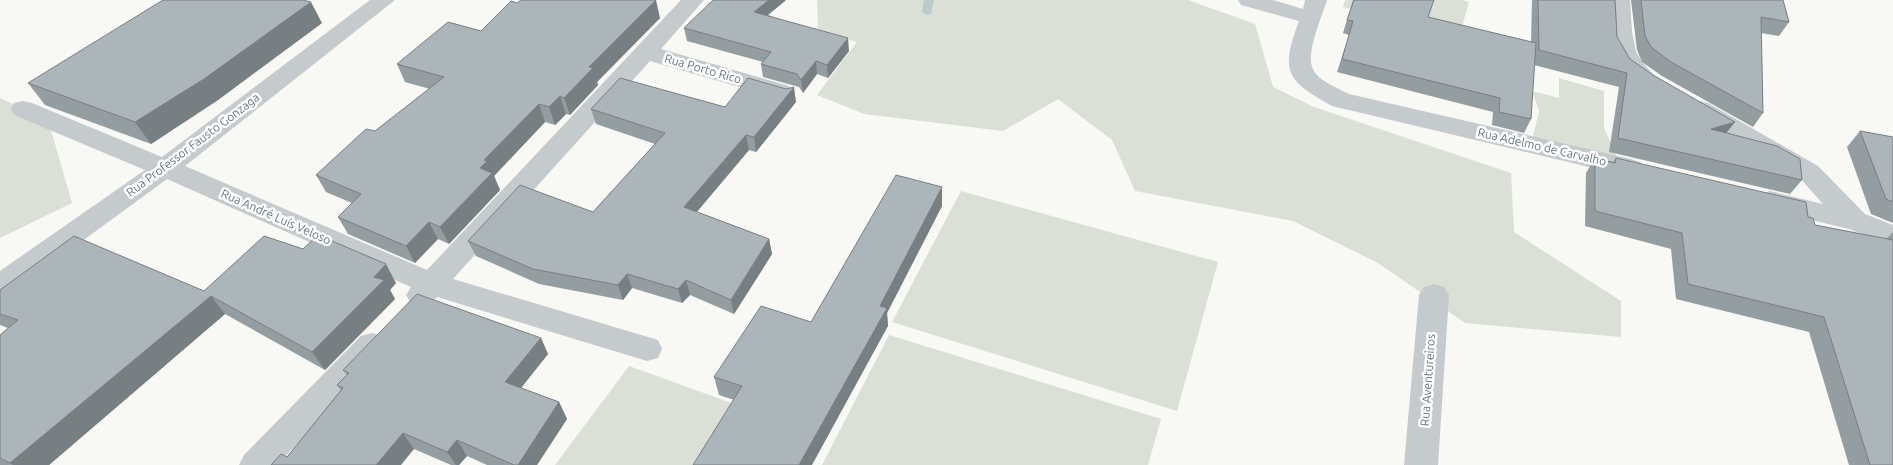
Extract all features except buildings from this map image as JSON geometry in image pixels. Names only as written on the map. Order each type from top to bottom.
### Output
[{"type":"street","name":"Rua Professor Fausto Gonzaga","points":[[0,286],[165,168],[384,0]]},
{"type":"street","points":[[256,465],[431,284],[692,0]]},
{"type":"street","points":[[1249,0],[1313,9]]},
{"type":"street","points":[[1619,0],[1623,51],[1631,67],[1669,92],[1809,172],[1855,221]]},
{"type":"street","name":"Rua Adelmo de Carvalho","points":[[1313,9],[1297,61],[1302,75],[1318,89],[1340,100],[1651,173]]},
{"type":"street","name":"Rua Porto Rico","points":[[645,52],[789,94]]},
{"type":"street","name":"Rua André Luís Veloso","points":[[23,109],[165,168],[431,284],[647,349]]},
{"type":"street","points":[[1748,196],[1855,221],[1893,236]]},
{"type":"street","name":"Rua Aventureiros","points":[[1421,465],[1434,296]]},
{"type":"shaded area","points":[[817,0],[1188,0],[1255,24],[1273,87],[1314,107],[1511,173],[1514,232],[1621,301],[1621,337],[1465,323],[1378,263],[1293,221],[1135,191],[1112,140],[1058,99],[1003,131],[864,114],[817,95],[857,42],[818,30]]},
{"type":"shaded area","points":[[1345,0],[1462,0],[1469,2],[1462,26],[1450,32],[1343,7]]},
{"type":"shaded area","points":[[1559,78],[1604,91],[1604,128],[1617,158],[1533,137],[1539,111],[1532,91],[1559,98]]},
{"type":"shaded area","points":[[0,98],[48,120],[72,203],[0,238]]},
{"type":"shaded area","points":[[961,191],[1218,262],[1177,411],[892,322]]},
{"type":"shaded area","points":[[889,335],[1161,419],[1148,465],[822,465]]},
{"type":"shaded area","points":[[629,366],[737,405],[699,465],[555,465]]},
{"type":"waterway","points":[[927,12],[929,0]]}]
